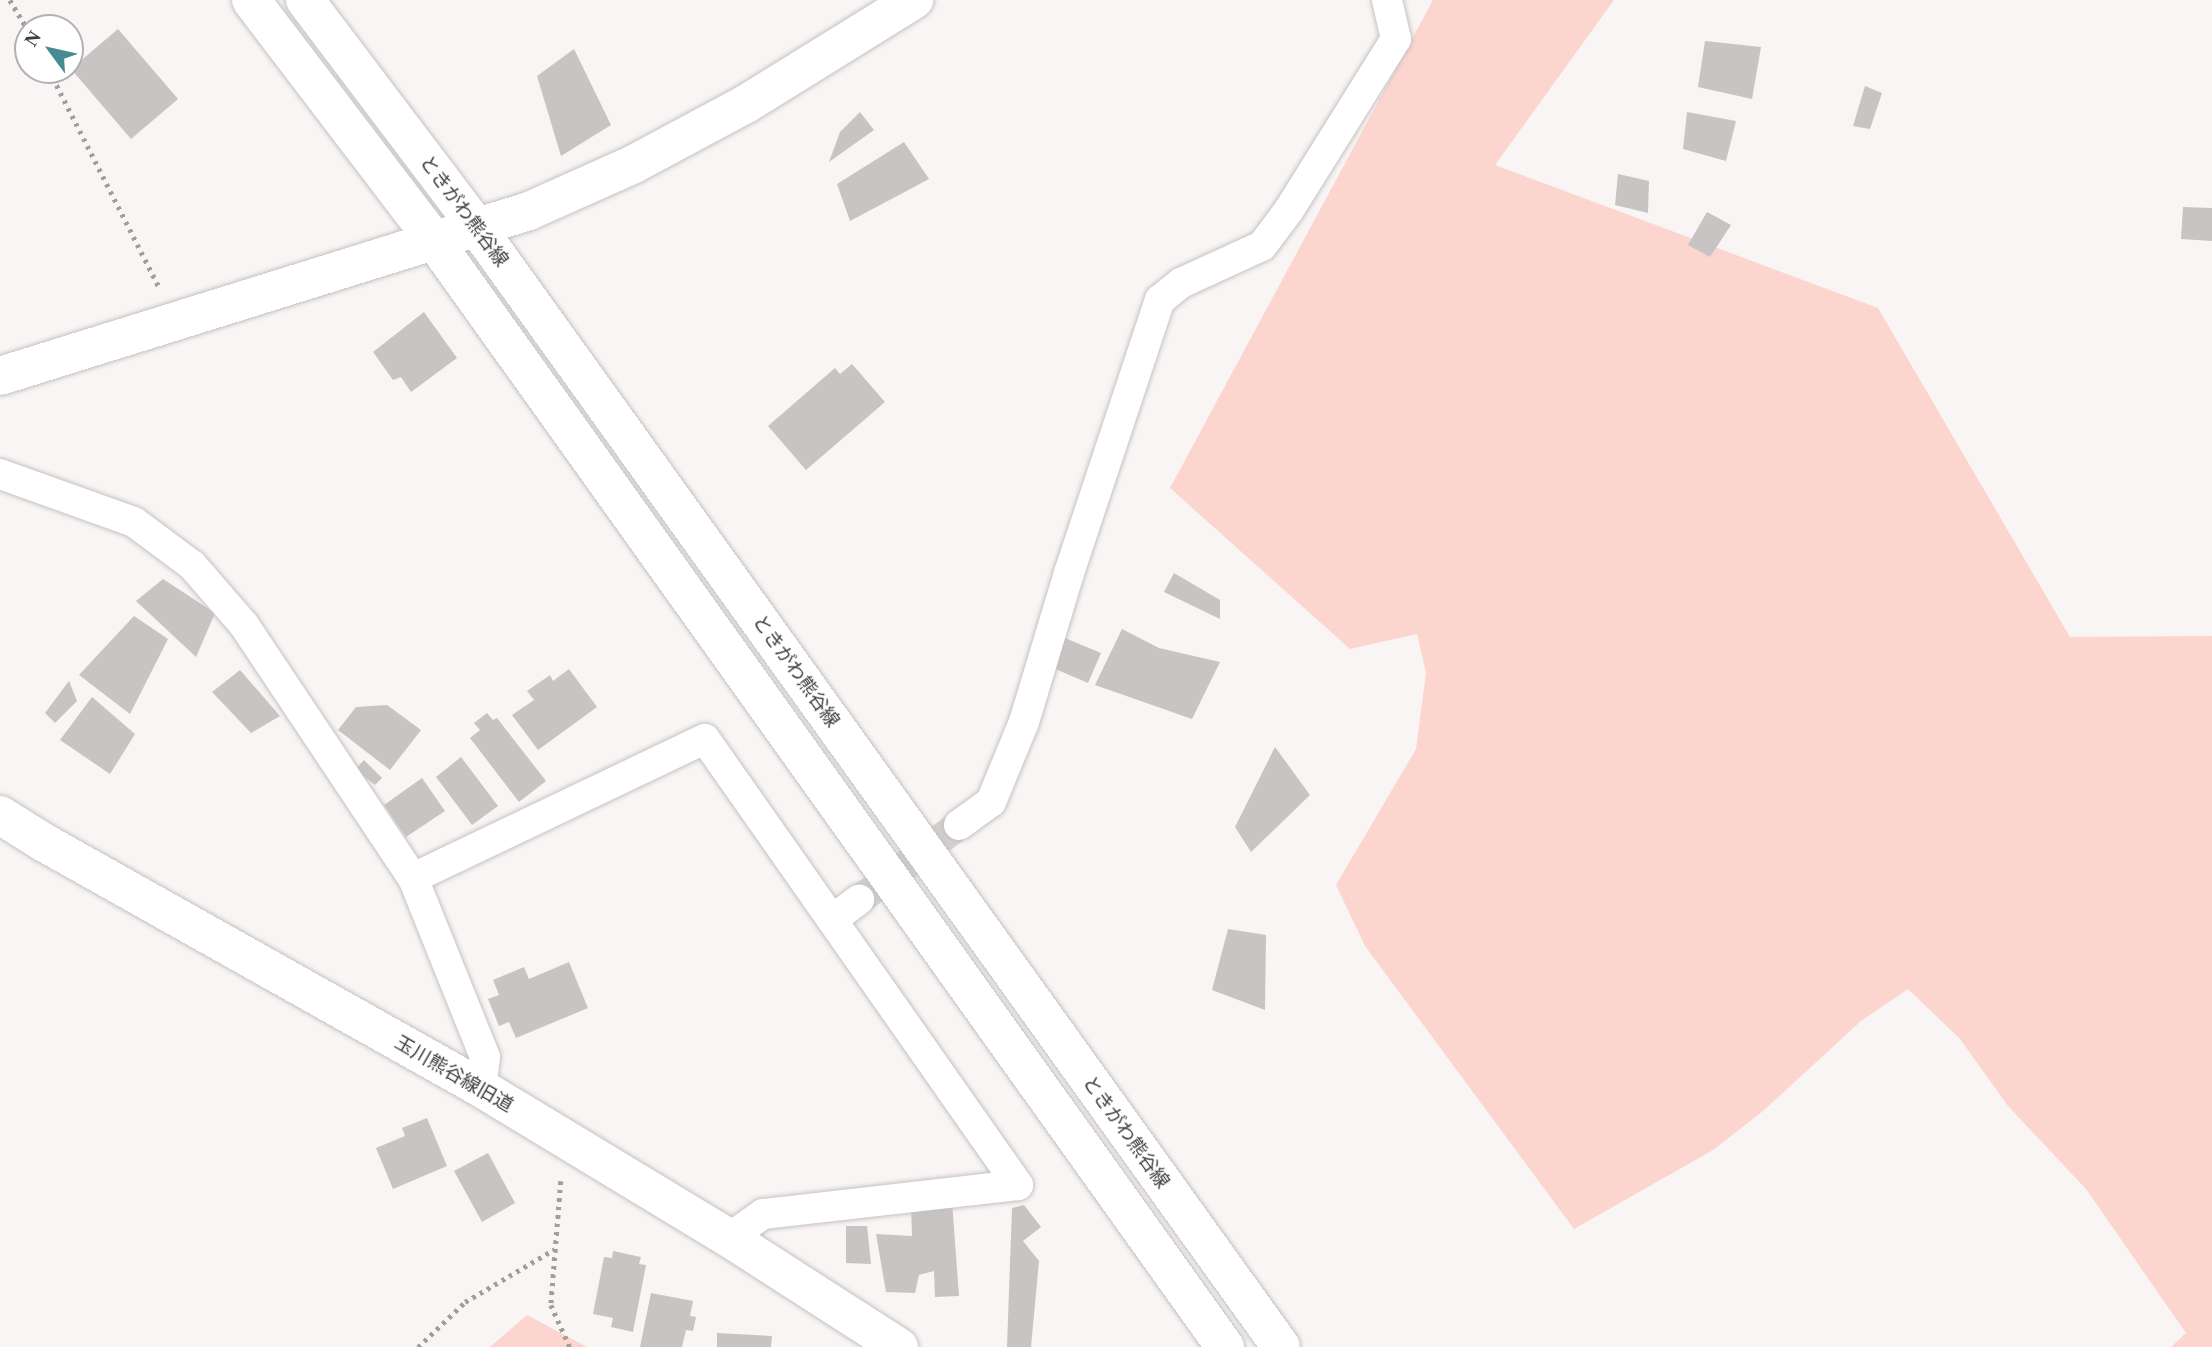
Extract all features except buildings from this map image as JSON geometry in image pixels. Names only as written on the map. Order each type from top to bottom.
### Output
[{"type":"main road","points":[[251,0],[433,240],[1226,1347]]},
{"type":"main road","name":"ときがわ熊谷線","points":[[305,0],[478,229],[1281,1347]]},
{"type":"main road","points":[[0,376],[529,211],[634,164],[746,104],[914,0]]},
{"type":"main road","name":"玉川熊谷線旧道","points":[[0,815],[43,842],[481,1088],[729,1238],[899,1347]]},
{"type":"street","points":[[959,825],[991,802],[1024,722],[1069,573],[1160,300],[1181,283],[1262,246],[1289,210],[1396,39],[1387,0]]},
{"type":"street","points":[[0,474],[134,522],[192,565],[244,625],[413,878],[485,1057],[481,1088]]},
{"type":"street","points":[[413,878],[705,738],[1018,1185],[763,1214],[729,1238]]},
{"type":"street","points":[[832,920],[859,900]]},
{"type":"path","points":[[56,84],[176,321]]},
{"type":"path","points":[[564,1139],[551,1305],[570,1347]]},
{"type":"path","points":[[418,1347],[465,1302],[556,1248]]},
{"type":"shaded area","points":[[1433,0],[1614,0],[1495,165],[1878,308],[2070,637],[2212,636],[2212,1347],[2171,1347],[2186,1333],[2086,1189],[2008,1106],[1960,1039],[1908,989],[1861,1021],[1763,1111],[1713,1150],[1574,1229],[1365,946],[1336,885],[1416,749],[1426,673],[1417,634],[1350,649],[1170,488]]},
{"type":"shaded area","points":[[527,1315],[587,1347],[490,1347]]},
{"type":"tunnel","points":[[859,900],[959,825]]}]
